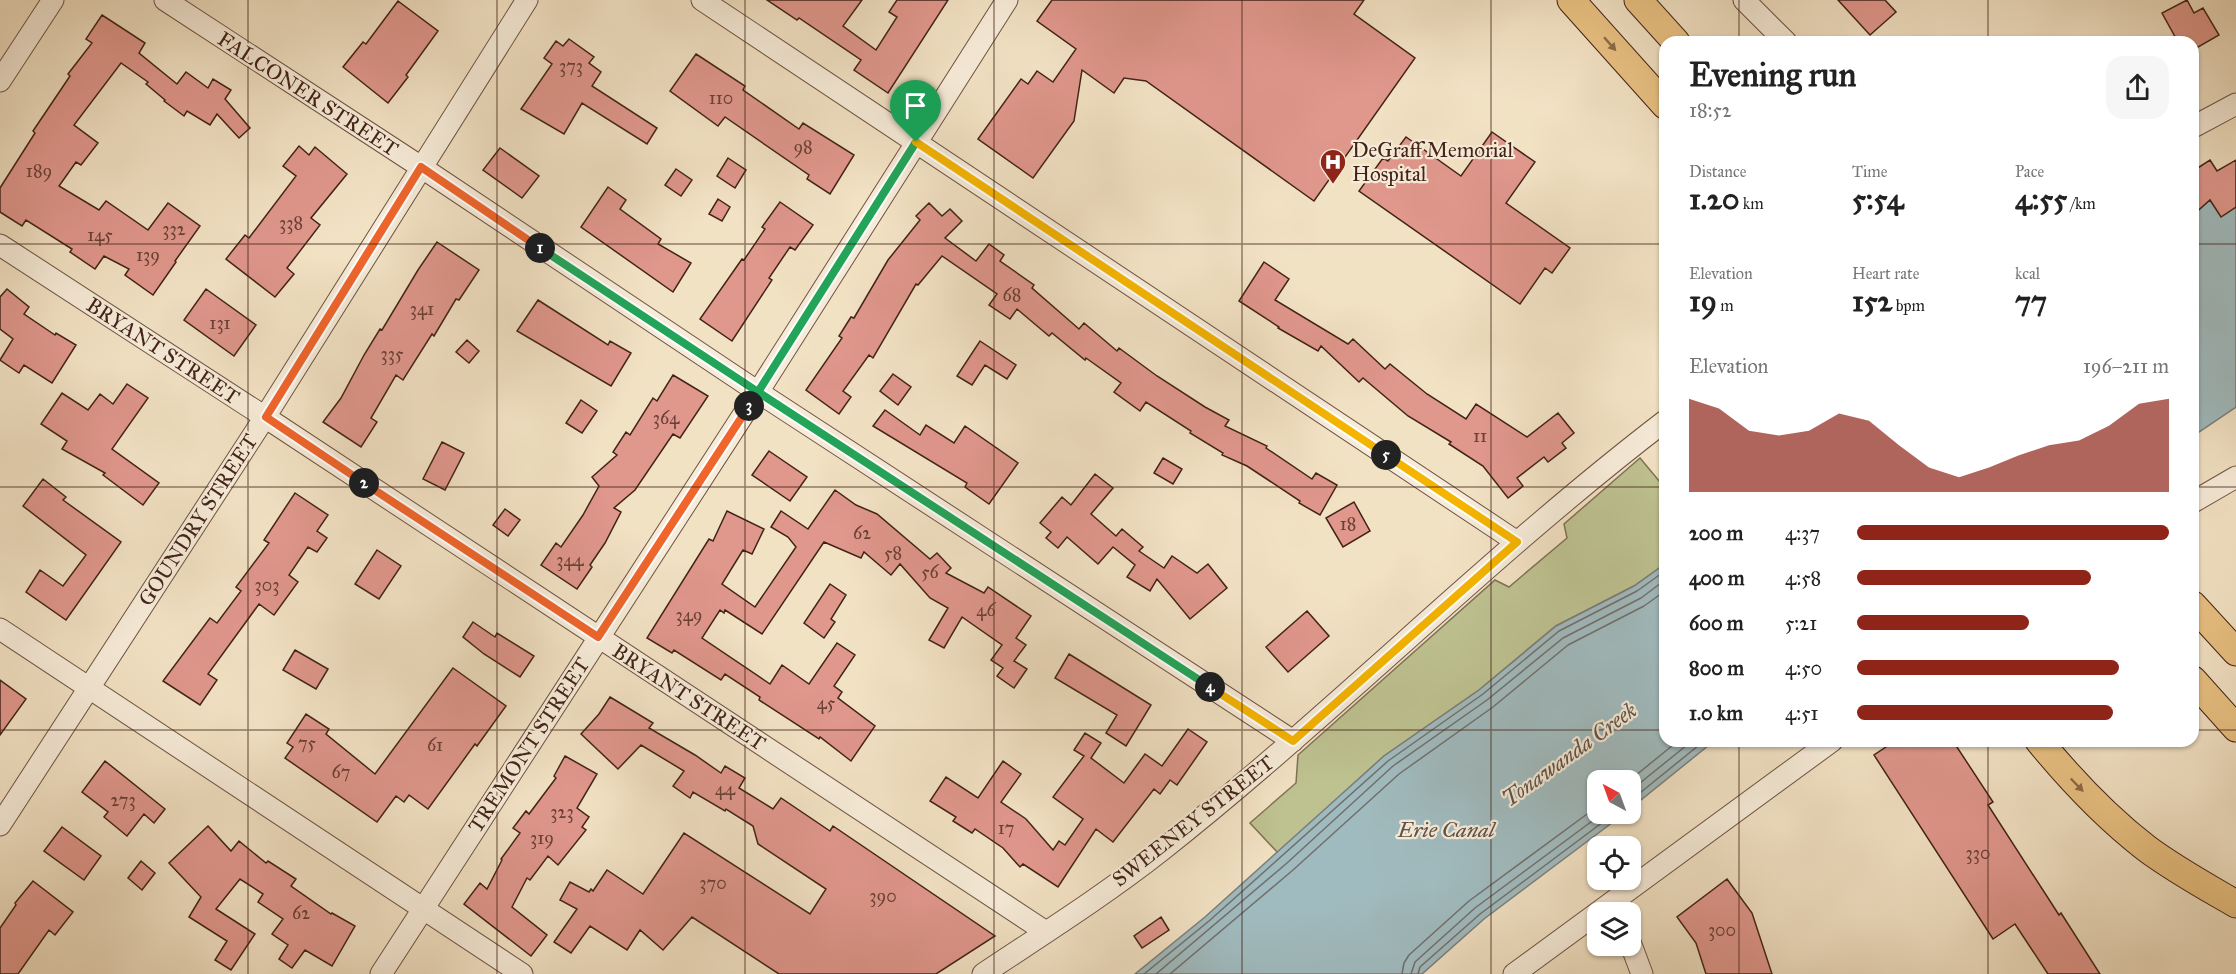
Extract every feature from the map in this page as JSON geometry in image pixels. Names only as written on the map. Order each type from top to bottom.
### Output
[{"type":"main road","points":[[1571,0],[1659,98]]},
{"type":"main road","points":[[1638,0],[1671,36]]},
{"type":"main road","points":[[2199,612],[2228,643]]},
{"type":"main road","points":[[2199,687],[2236,728]]},
{"type":"main road","points":[[2043,747],[2109,817],[2139,842],[2186,875],[2236,904]]},
{"type":"street","points":[[0,81],[53,0]]},
{"type":"street","name":"FALCONER STREET","points":[[165,0],[421,167],[758,392],[1293,741]]},
{"type":"street","name":"GOUNDRY STREET","points":[[0,825],[266,417],[527,0]]},
{"type":"street","points":[[702,0],[1517,542]]},
{"type":"street","name":"TREMONT STREET","points":[[381,974],[758,392],[1007,0]]},
{"type":"street","points":[[1744,0],[1780,36]]},
{"type":"street","points":[[2199,124],[2236,104]]},
{"type":"street","name":"BRYANT STREET","points":[[0,245],[266,417],[1046,933]]},
{"type":"street","name":"SWEENEY STREET","points":[[983,974],[1161,852],[1293,741],[1517,542],[1659,426]]},
{"type":"street","points":[[2199,499],[2236,477]]},
{"type":"street","points":[[0,629],[522,974]]},
{"type":"street","points":[[1622,902],[1824,747]]},
{"type":"street","points":[[1514,974],[1587,926]]},
{"type":"street","points":[[1635,956],[1642,974]]},
{"type":"green space","points":[[1640,458],[1659,481],[1659,568],[1634,586],[1556,626],[1479,690],[1384,756],[1278,853],[1250,823],[1296,783],[1298,755],[1495,580],[1509,587],[1567,538],[1564,524]]},
{"type":"water","points":[[2236,185],[2236,407],[2199,432],[2199,206]]},
{"type":"water","name":"Erie Canal","points":[[1659,568],[1659,747],[1707,747],[1641,800],[1641,770],[1587,770],[1587,824],[1610,824],[1594,836],[1587,836],[1587,842],[1484,919],[1422,974],[1135,974],[1205,917],[1384,756],[1479,690],[1556,626],[1634,586]]},
{"type":"building","points":[[767,0],[862,0],[843,26],[876,50],[897,17],[889,12],[897,0],[948,0],[888,93],[854,70],[861,60],[799,18],[797,20]]},
{"type":"building","points":[[1052,0],[1364,0],[1354,14],[1415,58],[1314,201],[1146,81],[1124,78],[1114,93],[1082,70],[1074,121],[1033,178],[978,139],[1021,79],[1028,84],[1037,71],[1053,82],[1076,49],[1037,21]]},
{"type":"building","points":[[1838,0],[1885,0],[1896,12],[1870,35]]},
{"type":"building","points":[[2187,0],[2194,13],[2203,8],[2219,35],[2199,47],[2199,36],[2175,36],[2162,13]]},
{"type":"building","points":[[398,1],[438,31],[388,103],[343,67],[363,42],[366,44]]},
{"type":"building","points":[[102,15],[145,43],[139,53],[177,84],[186,72],[208,88],[213,79],[231,90],[225,99],[250,128],[239,138],[217,114],[210,125],[187,111],[184,116],[146,84],[148,82],[121,63],[74,125],[98,143],[81,165],[76,162],[59,186],[99,210],[106,201],[148,230],[168,203],[200,226],[153,295],[125,275],[129,269],[104,256],[95,269],[70,252],[72,249],[26,220],[22,226],[0,212],[0,188],[35,133],[33,131],[70,76],[68,74],[92,43],[86,39]]},
{"type":"building","points":[[569,39],[594,57],[589,63],[601,72],[592,86],[657,128],[647,144],[582,103],[564,134],[521,109],[552,64],[544,58],[556,41],[563,46]]},
{"type":"building","points":[[696,54],[745,86],[743,90],[799,129],[803,123],[854,155],[830,194],[807,179],[809,175],[725,117],[718,126],[670,91]]},
{"type":"building","points":[[1492,132],[1535,162],[1506,203],[1570,248],[1552,273],[1545,268],[1520,304],[1359,191],[1383,158],[1388,161],[1406,137],[1461,176]]},
{"type":"building","points":[[299,146],[309,155],[315,147],[347,174],[311,218],[320,225],[287,268],[294,274],[275,297],[226,259],[245,235],[249,238],[296,176],[283,166]]},
{"type":"building","points":[[500,148],[539,176],[522,198],[483,170]]},
{"type":"building","points":[[728,158],[746,170],[735,188],[717,176]]},
{"type":"building","points":[[2210,160],[2217,171],[2236,160],[2236,207],[2221,217],[2210,200],[2199,210],[2199,167]]},
{"type":"building","points":[[676,169],[692,180],[681,196],[665,185]]},
{"type":"building","points":[[608,187],[626,200],[620,209],[661,239],[658,244],[691,263],[673,292],[581,227]]},
{"type":"building","points":[[718,199],[730,207],[722,221],[709,214]]},
{"type":"building","points":[[780,202],[813,225],[795,250],[790,247],[769,278],[772,280],[732,341],[700,319],[742,259],[744,260],[765,229],[762,227]]},
{"type":"building","points":[[929,203],[942,216],[950,209],[962,221],[945,238],[976,261],[989,244],[1004,255],[1000,261],[1034,285],[1032,288],[1079,329],[1084,323],[1117,351],[1119,348],[1157,376],[1229,420],[1225,426],[1267,446],[1266,448],[1312,479],[1316,473],[1337,485],[1320,515],[1247,466],[1222,455],[1223,453],[1146,402],[1140,411],[1114,392],[1121,383],[1086,358],[1085,360],[1052,333],[1049,336],[1017,309],[1010,319],[989,305],[997,294],[942,256],[918,285],[916,284],[873,358],[869,355],[843,391],[851,397],[839,414],[806,390],[842,338],[839,336],[851,317],[854,318],[888,260],[920,220],[916,216]]},
{"type":"building","points":[[437,242],[479,270],[459,300],[456,299],[434,336],[432,334],[403,380],[396,375],[371,418],[377,422],[361,447],[323,422],[341,398],[380,329],[382,330]]},
{"type":"building","points":[[1264,262],[1289,279],[1275,300],[1348,344],[1353,339],[1385,369],[1390,364],[1427,394],[1466,419],[1476,404],[1527,437],[1558,413],[1574,433],[1562,443],[1566,448],[1548,462],[1544,457],[1517,478],[1523,486],[1508,498],[1483,466],[1449,444],[1451,442],[1408,416],[1363,378],[1359,382],[1321,346],[1318,351],[1278,328],[1239,301]]},
{"type":"building","points":[[7,289],[29,307],[24,314],[55,335],[56,333],[76,345],[52,383],[24,365],[19,373],[0,360],[13,339],[0,329],[0,297]]},
{"type":"building","points":[[206,289],[256,325],[234,356],[184,320]]},
{"type":"building","points":[[538,300],[608,345],[610,341],[631,353],[611,386],[517,331]]},
{"type":"building","points":[[467,340],[479,351],[469,363],[456,352]]},
{"type":"building","points":[[980,341],[1016,365],[1007,379],[985,365],[972,385],[957,376]]},
{"type":"building","points":[[893,374],[911,387],[898,405],[880,391]]},
{"type":"building","points":[[673,375],[708,396],[680,438],[673,434],[635,490],[614,508],[621,512],[605,543],[590,565],[592,567],[577,589],[541,565],[556,543],[561,547],[583,515],[599,486],[592,477],[617,455],[613,452],[626,432],[630,435],[653,398],[657,401]]},
{"type":"building","points":[[127,384],[148,398],[112,449],[159,483],[143,505],[103,475],[105,473],[62,449],[67,441],[41,424],[62,393],[88,410],[100,394],[113,404]]},
{"type":"building","points":[[581,400],[597,411],[582,433],[566,423]]},
{"type":"building","points":[[885,410],[920,435],[926,425],[954,443],[965,426],[1018,463],[989,504],[965,487],[967,483],[873,426]]},
{"type":"building","points":[[442,442],[464,453],[445,490],[423,479]]},
{"type":"building","points":[[769,451],[807,477],[790,501],[752,475]]},
{"type":"building","points":[[1163,458],[1182,469],[1173,484],[1154,473]]},
{"type":"building","points":[[1095,474],[1113,488],[1091,514],[1116,536],[1122,529],[1143,547],[1139,551],[1164,568],[1172,556],[1197,573],[1208,564],[1227,588],[1190,619],[1157,579],[1150,591],[1127,577],[1135,565],[1113,547],[1098,564],[1067,537],[1058,548],[1046,538],[1051,532],[1040,523],[1062,497],[1071,505]]},
{"type":"building","points":[[43,479],[66,497],[63,500],[121,542],[66,620],[26,592],[40,570],[63,586],[86,555],[23,506]]},
{"type":"building","points":[[835,490],[856,505],[877,514],[930,559],[937,553],[951,568],[946,573],[984,593],[988,587],[1031,616],[1016,638],[1026,645],[1014,661],[1027,669],[1014,688],[997,676],[1003,668],[991,660],[1002,645],[962,617],[944,648],[929,640],[948,608],[930,598],[900,564],[891,575],[864,552],[861,558],[824,542],[762,634],[725,610],[724,613],[720,610],[702,638],[770,684],[782,665],[809,684],[837,643],[855,655],[834,686],[842,692],[838,698],[875,726],[851,761],[820,737],[819,739],[759,700],[760,697],[725,674],[721,680],[674,650],[672,653],[647,638],[709,539],[713,541],[727,511],[764,529],[752,554],[743,550],[722,584],[755,607],[796,547],[788,537],[771,527],[781,511],[808,529]]},
{"type":"building","points":[[295,493],[328,515],[317,531],[327,538],[317,552],[308,547],[289,575],[298,582],[274,615],[259,604],[208,674],[217,680],[200,705],[163,681],[210,618],[217,623],[241,591],[236,587],[269,543],[264,540]]},
{"type":"building","points":[[1354,502],[1370,531],[1343,547],[1326,518]]},
{"type":"building","points":[[505,509],[520,520],[508,536],[493,525]]},
{"type":"building","points":[[377,550],[401,566],[379,599],[355,584]]},
{"type":"building","points":[[830,584],[846,595],[831,619],[835,622],[824,638],[804,623]]},
{"type":"building","points":[[1307,611],[1329,636],[1288,672],[1266,647]]},
{"type":"building","points":[[473,622],[495,637],[497,633],[534,656],[520,677],[484,654],[463,637]]},
{"type":"building","points":[[295,650],[328,669],[316,689],[283,670]]},
{"type":"building","points":[[1069,654],[1151,705],[1126,746],[1106,733],[1117,715],[1055,678]]},
{"type":"building","points":[[453,668],[506,706],[428,809],[409,795],[404,802],[396,796],[377,822],[285,758],[293,747],[287,743],[306,714],[329,729],[326,734],[375,774]]},
{"type":"building","points":[[0,680],[26,699],[0,735]]},
{"type":"building","points":[[610,697],[653,723],[649,728],[721,773],[725,766],[745,778],[739,788],[773,809],[781,798],[830,831],[833,826],[995,936],[936,974],[779,974],[692,917],[663,950],[640,930],[627,950],[590,926],[571,953],[554,942],[577,909],[560,900],[570,882],[589,892],[591,889],[593,891],[607,870],[643,894],[684,833],[810,914],[826,889],[758,844],[753,826],[693,792],[690,798],[673,786],[684,771],[641,745],[618,769],[581,734],[599,714]]},
{"type":"building","points":[[1188,729],[1207,742],[1177,785],[1170,780],[1160,794],[1154,789],[1113,842],[1096,829],[1058,887],[1023,864],[1020,867],[1003,848],[975,829],[972,833],[953,821],[956,817],[930,801],[946,777],[978,798],[1003,761],[1021,774],[1001,802],[1026,819],[1053,850],[1059,841],[1065,845],[1083,819],[1053,797],[1084,756],[1074,750],[1085,733],[1101,743],[1091,758],[1124,783],[1145,754],[1162,766]]},
{"type":"building","points":[[1886,747],[1957,747],[1993,802],[1988,805],[2100,974],[2048,974],[2015,924],[1993,939],[1874,755]]},
{"type":"building","points":[[565,756],[597,774],[577,808],[589,817],[582,827],[586,830],[558,865],[548,856],[530,880],[527,878],[512,907],[547,935],[531,956],[464,904],[480,883],[487,889],[501,859],[520,833],[513,828],[526,811],[529,814],[556,778],[554,776]]},
{"type":"building","points":[[105,761],[165,809],[154,823],[144,814],[127,836],[104,817],[108,812],[82,792]]},
{"type":"building","points":[[208,826],[231,851],[239,841],[266,863],[268,861],[296,879],[291,886],[331,914],[355,926],[332,966],[305,950],[292,968],[279,959],[288,945],[272,934],[283,919],[258,902],[263,894],[240,879],[216,909],[255,934],[231,970],[215,960],[227,941],[189,917],[201,897],[169,863]]},
{"type":"building","points":[[62,827],[101,856],[84,880],[44,851]]},
{"type":"building","points":[[141,861],[155,873],[142,890],[128,878]]},
{"type":"building","points":[[1727,879],[1752,913],[1772,974],[1706,974],[1696,943],[1677,917]]},
{"type":"building","points":[[33,881],[73,912],[55,935],[49,930],[18,974],[0,974],[0,928],[16,905],[15,903]]},
{"type":"building","points":[[1161,917],[1169,930],[1142,948],[1134,936]]},
{"type":"place","name":"DeGraff Memorial Hospital","points":[[1333,185]]},
{"type":"route","points":[[916,142],[758,392],[421,167],[266,417],[598,637],[758,392],[1293,741],[1517,542],[916,142]]},
{"type":"water label","name":"Tonawanda Creek","points":[[1569,754]]}]
